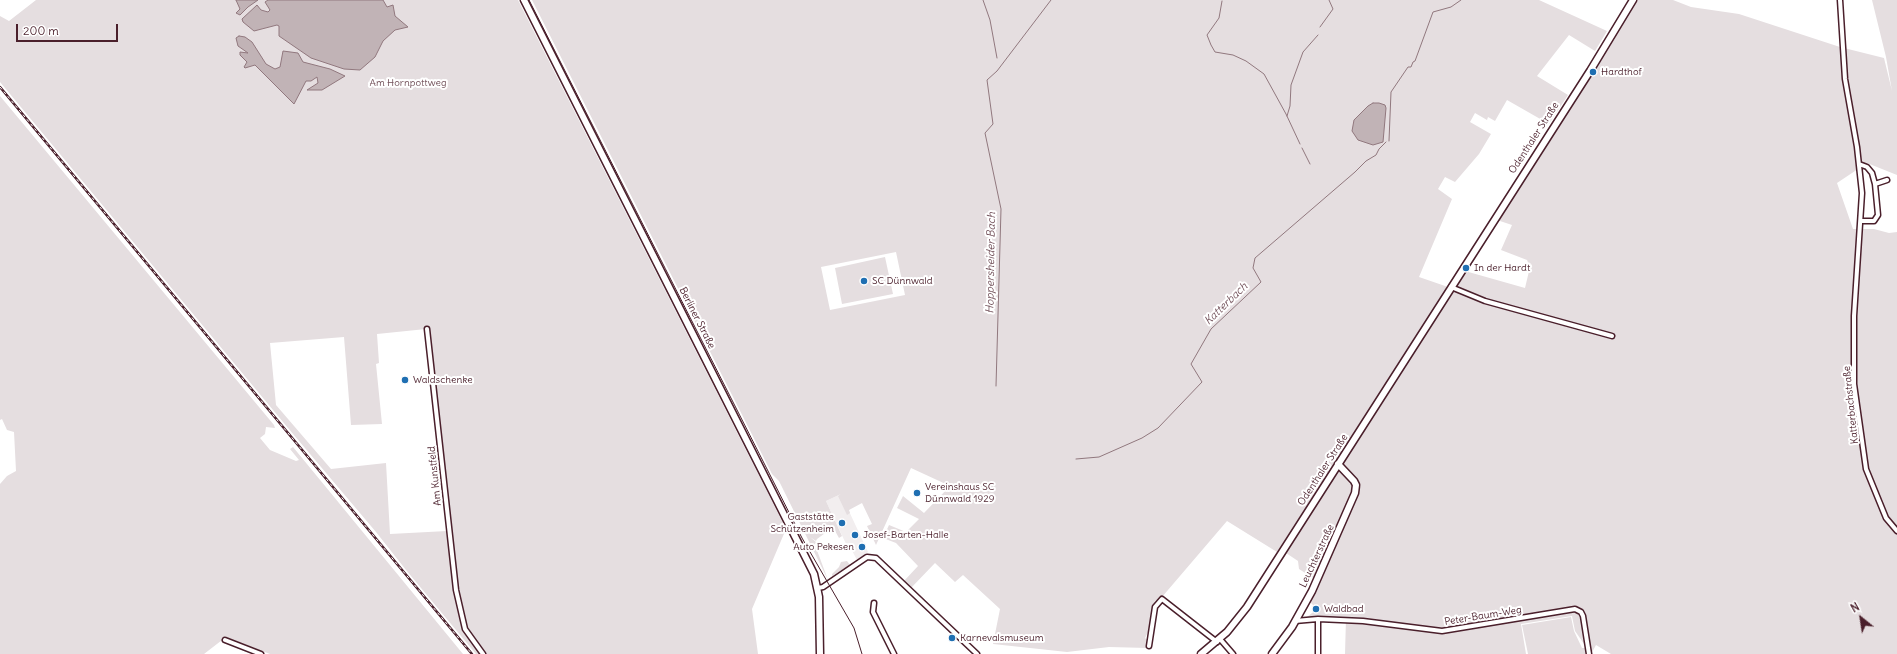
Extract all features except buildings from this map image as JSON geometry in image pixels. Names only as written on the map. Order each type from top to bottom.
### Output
[{"type":"main road","name":"Berliner Straße","points":[[524,0],[807,558],[816,579],[818,588],[820,654]]},
{"type":"main road","name":"Odenthaler Straße","points":[[1201,654],[1218,641],[1248,606],[1590,71],[1633,0]]},
{"type":"main road","name":"Leuchterstraße","points":[[1272,654],[1296,621],[1318,579],[1355,494],[1356,485],[1354,481],[1338,464]]},
{"type":"street","name":"Katterbachstraße","points":[[1840,0],[1845,79],[1859,164],[1862,193],[1854,316],[1854,384],[1866,469],[1886,518],[1897,531]]},
{"type":"street","points":[[1859,164],[1870,170],[1875,184],[1878,217],[1874,221],[1861,221]]},
{"type":"street","points":[[1875,184],[1887,180]]},
{"type":"street","points":[[1451,287],[1485,301],[1612,336]]},
{"type":"street","name":"Am Kunstfeld","points":[[427,329],[456,590],[462,621],[468,636],[483,654]]},
{"type":"street","points":[[818,588],[823,587],[863,559],[872,557],[879,561],[977,654]]},
{"type":"street","points":[[1149,646],[1155,607],[1162,599],[1233,654]]},
{"type":"street","points":[[874,603],[873,612],[894,654]]},
{"type":"street","name":"Peter-Baum-Weg","points":[[1296,621],[1318,619],[1363,620],[1442,631],[1575,609],[1581,612],[1583,616],[1589,654]]},
{"type":"street","points":[[1318,619],[1318,654]]},
{"type":"street","points":[[226,640],[262,654]]},
{"type":"shaded area","points":[[236,0],[258,0],[240,15],[236,13],[240,9]]},
{"type":"shaded area","points":[[268,0],[383,0],[387,7],[393,5],[395,16],[408,27],[395,30],[383,41],[375,57],[360,70],[344,69],[311,58],[279,36],[279,26],[277,25],[254,31],[243,22],[242,19],[257,5],[261,10],[268,12],[270,10],[265,2]]},
{"type":"shaded area","points":[[239,36],[245,37],[252,42],[266,64],[275,69],[280,67],[283,51],[298,53],[303,62],[330,69],[345,76],[322,90],[307,90],[318,83],[317,77],[311,81],[306,81],[294,104],[255,65],[244,67],[247,62],[240,55],[240,52],[248,53],[238,46],[236,38]]},
{"type":"shaded area","points":[[1373,103],[1385,105],[1386,108],[1383,142],[1373,145],[1358,140],[1352,131],[1354,120]]},
{"type":"shaded area","points":[[841,494],[868,552],[857,560],[849,545],[847,546],[826,501]]},
{"type":"green space","name":"Am Hornpottweg","points":[[36,0],[518,0],[786,529],[752,609],[758,654],[476,654],[0,82],[0,16],[9,21]],"holes":[[[426,329],[447,531],[390,534],[386,463],[331,469],[276,405],[270,343],[344,337],[351,425],[382,424],[376,364],[379,363],[377,334]]]},
{"type":"green space","points":[[532,0],[1539,0],[1607,31],[1595,51],[1569,35],[1537,76],[1568,95],[1549,124],[1507,100],[1495,121],[1488,117],[1487,120],[1475,113],[1470,122],[1491,134],[1479,154],[1455,182],[1445,177],[1438,189],[1452,199],[1419,277],[1448,287],[1277,552],[1227,521],[1162,597],[1155,601],[1150,628],[1145,638],[1149,641],[1148,648],[1109,647],[1067,652],[993,644],[1000,609],[963,575],[955,582],[935,563],[911,588],[904,581],[918,566],[896,543],[883,538],[889,525],[906,532],[919,519],[897,508],[903,496],[924,513],[950,486],[911,468],[876,545],[867,526],[872,524],[862,503],[849,510],[850,513],[847,515],[838,496],[841,494],[826,501],[842,536],[839,538],[832,528],[816,541],[810,537],[816,542],[815,545],[828,580],[779,481],[772,474]],"holes":[[[896,252],[905,295],[830,310],[821,267]]]},
{"type":"green space","points":[[1636,0],[1673,0],[1691,7],[1739,14],[1840,47],[1884,58],[1892,91],[1886,57],[1872,0],[1897,0],[1897,175],[1867,163],[1837,183],[1853,229],[1874,229],[1889,233],[1897,232],[1897,654],[1611,654],[1596,645],[1591,654],[1575,631],[1572,616],[1521,624],[1526,654],[1345,654],[1346,618],[1307,617],[1317,609],[1309,601],[1361,485],[1341,465],[1465,271],[1525,288],[1530,267],[1527,260],[1501,250],[1512,225],[1497,220]]},
{"type":"green space","points":[[0,96],[274,425],[275,428],[266,427],[265,434],[260,438],[270,450],[296,461],[299,460],[290,449],[293,447],[463,654],[270,654],[226,637],[204,654],[0,654],[0,484],[7,476],[16,471],[14,432],[7,430],[2,419],[0,420]]},
{"type":"green space","name":"SC Dünnwald","points":[[885,257],[893,294],[842,304],[835,268]]},
{"type":"green space","points":[[1339,468],[1352,481],[1354,491],[1316,580],[1299,569],[1298,561],[1286,553]]},
{"type":"green space","points":[[847,561],[850,565],[832,576],[841,562]]},
{"type":"green space","points":[[1571,617],[1574,631],[1582,648],[1586,648],[1587,654],[1528,654],[1522,625]]},
{"type":"waterway","points":[[983,0],[990,20],[997,58]]},
{"type":"waterway","name":"Hoppersheider Bach","points":[[996,386],[1001,209],[985,133],[993,124],[987,80],[997,71],[1051,0]]},
{"type":"waterway","points":[[1320,27],[1333,9],[1329,0]]},
{"type":"waterway","name":"Katterbach","points":[[1389,141],[1391,92],[1408,67],[1411,67],[1415,61],[1433,12],[1451,7],[1461,0]]},
{"type":"waterway","points":[[1222,1],[1219,18],[1207,35],[1211,45],[1215,52],[1233,55],[1246,61],[1264,74],[1286,114],[1300,144]]},
{"type":"waterway","points":[[1287,116],[1290,106],[1291,85],[1303,52],[1318,35]]},
{"type":"waterway","name":"Katterbach","points":[[1076,459],[1099,457],[1142,438],[1158,428],[1202,382],[1191,364],[1211,329],[1261,282],[1253,268],[1255,258],[1366,161],[1376,155],[1379,149],[1386,142]]},
{"type":"waterway","points":[[1302,148],[1310,164]]},
{"type":"tram line","points":[[529,0],[802,538],[854,628],[862,654]]},
{"type":"railway","points":[[0,87],[472,654]]},
{"type":"place","name":"Hardthof","points":[[1593,72]]},
{"type":"place","name":"In der Hardt","points":[[1466,268]]},
{"type":"place","name":"SC Dünnwald","points":[[864,281]]},
{"type":"place","name":"Waldschenke","points":[[405,380]]},
{"type":"place","name":"Vereinshaus SC Dünnwald 1929","points":[[917,493]]},
{"type":"place","name":"Gaststätte Schützenheim","points":[[842,523]]},
{"type":"place","name":"Josef-Barten-Halle","points":[[855,535]]},
{"type":"place","name":"Auto Pekesen","points":[[862,547]]},
{"type":"place","name":"Waldbad","points":[[1316,609]]},
{"type":"place","name":"Karnevalsmuseum","points":[[952,638]]}]
